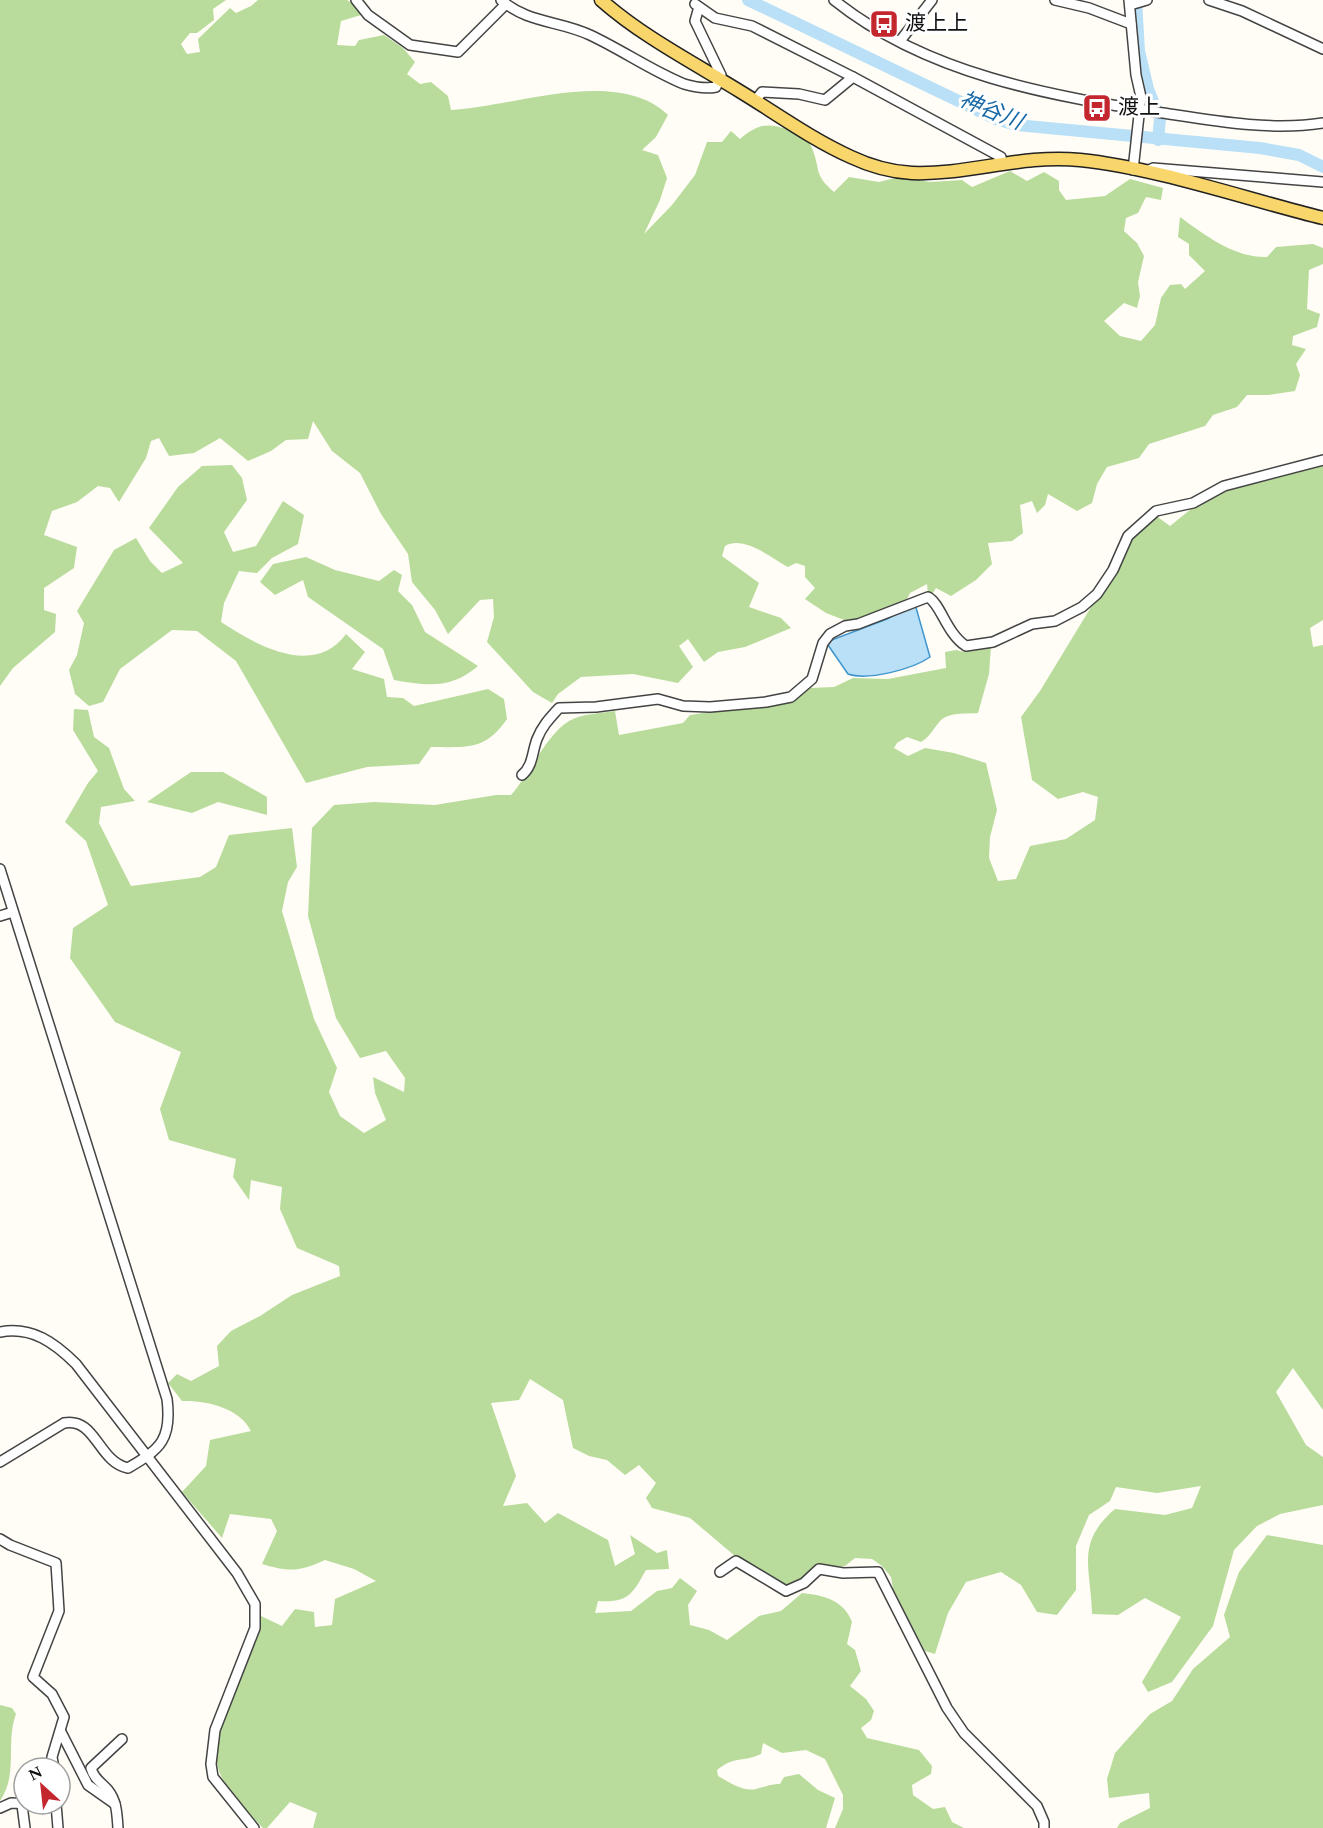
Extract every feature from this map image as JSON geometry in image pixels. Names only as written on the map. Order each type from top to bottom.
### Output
[{"type":"main road","points":[[601,0],[625,21],[755,101],[850,157],[870,165],[910,173],[934,173],[1002,162],[1042,159],[1081,160],[1137,168],[1323,218]]},
{"type":"street","points":[[356,0],[368,15],[410,45],[458,52],[504,2],[530,19],[551,22],[588,34],[685,84],[707,88],[716,87],[721,80],[695,21],[697,5],[715,18],[752,26],[853,77],[1001,157],[1002,162]]},
{"type":"street","points":[[834,0],[858,19],[900,41],[966,70],[1020,87],[1082,102],[1140,111],[1260,124],[1323,123]]},
{"type":"street","points":[[900,41],[932,0]]},
{"type":"street","points":[[1054,0],[1089,8],[1131,24]]},
{"type":"street","points":[[1209,0],[1242,11],[1323,49]]},
{"type":"street","points":[[1136,3],[1131,24],[1140,111],[1137,168],[1195,169],[1323,182]]},
{"type":"street","points":[[755,101],[762,92],[799,94],[825,100],[853,77]]},
{"type":"street","points":[[522,775],[531,765],[537,739],[545,722],[559,708],[596,707],[658,699],[683,706],[710,707],[766,702],[791,697],[812,679],[823,643],[830,634],[845,626],[883,615],[917,599],[928,597],[934,600],[945,624],[956,639],[966,646],[993,642],[1032,624],[1055,621],[1082,607],[1097,594],[1113,570],[1128,536],[1156,511],[1177,508],[1224,486],[1323,460]]},
{"type":"street","points":[[0,869],[166,1399],[170,1420],[166,1438],[148,1456],[128,1468],[120,1467],[113,1462],[83,1424],[75,1421],[64,1423],[0,1462]]},
{"type":"street","points":[[0,916],[14,912]]},
{"type":"street","points":[[0,1332],[11,1330],[43,1336],[59,1347],[94,1384],[237,1573],[255,1604],[255,1628],[215,1730],[211,1748],[213,1777],[254,1828]]},
{"type":"street","points":[[0,1539],[56,1563],[58,1611],[33,1677],[52,1694],[64,1717],[52,1756]]},
{"type":"street","points":[[720,1572],[736,1562],[786,1591],[804,1583],[819,1569],[843,1573],[878,1572],[947,1708],[959,1725],[1037,1806],[1044,1822],[1044,1828]]},
{"type":"street","points":[[61,1732],[88,1785],[115,1804]]},
{"type":"street","points":[[118,1828],[115,1804],[110,1792],[93,1777],[91,1767],[122,1739]]},
{"type":"green space","points":[[0,0],[226,0],[213,9],[214,20],[197,33],[190,33],[181,44],[187,54],[200,52],[198,39],[230,8],[236,13],[258,0],[347,0],[355,5],[361,15],[341,21],[337,45],[355,46],[359,40],[384,35],[403,48],[415,62],[407,74],[420,84],[431,82],[448,96],[451,110],[564,93],[594,91],[621,93],[647,101],[668,115],[656,137],[642,150],[658,155],[667,178],[660,200],[644,234],[672,205],[695,175],[707,142],[722,142],[731,131],[740,139],[753,129],[766,126],[787,129],[807,141],[815,155],[820,176],[834,192],[849,177],[879,182],[899,177],[930,182],[962,180],[972,187],[1010,171],[1027,181],[1044,172],[1059,181],[1059,190],[1066,200],[1105,196],[1130,179],[1163,188],[1161,200],[1146,197],[1138,213],[1126,218],[1124,231],[1137,243],[1144,256],[1138,282],[1140,296],[1137,308],[1124,303],[1104,321],[1120,336],[1141,341],[1155,325],[1161,298],[1170,285],[1181,284],[1185,289],[1205,271],[1189,255],[1189,244],[1178,237],[1180,217],[1221,244],[1244,254],[1267,257],[1276,247],[1313,244],[1323,248],[1323,264],[1309,270],[1307,309],[1320,314],[1317,327],[1293,336],[1292,345],[1306,349],[1296,364],[1300,375],[1295,391],[1247,395],[1237,407],[1213,415],[1205,426],[1149,444],[1139,458],[1107,467],[1097,484],[1092,503],[1077,511],[1048,494],[1045,505],[1037,513],[1032,501],[1020,505],[1023,533],[1012,541],[988,543],[992,564],[976,580],[951,596],[936,588],[931,596],[928,594],[927,584],[910,593],[907,599],[852,623],[826,613],[805,599],[815,588],[805,577],[805,566],[796,563],[788,567],[749,545],[732,543],[725,546],[722,556],[759,583],[749,607],[781,618],[791,628],[745,647],[718,652],[704,662],[688,639],[679,646],[693,667],[678,683],[633,674],[581,677],[558,694],[552,703],[533,692],[487,642],[494,617],[493,599],[480,600],[448,634],[435,610],[412,582],[408,554],[381,514],[360,473],[332,451],[313,421],[308,439],[286,440],[271,451],[248,461],[220,438],[194,453],[169,456],[159,438],[151,441],[146,458],[119,502],[110,488],[98,486],[77,502],[52,511],[44,535],[77,547],[74,568],[44,588],[44,610],[56,614],[55,632],[13,668],[0,686]]},
{"type":"green space","points":[[1323,462],[1323,620],[1310,628],[1313,647],[1323,645],[1323,1410],[1293,1368],[1276,1392],[1306,1445],[1323,1457],[1323,1505],[1280,1514],[1257,1526],[1234,1550],[1213,1626],[1172,1682],[1148,1692],[1142,1682],[1181,1617],[1145,1598],[1118,1615],[1092,1614],[1088,1570],[1090,1545],[1102,1521],[1115,1509],[1165,1515],[1192,1508],[1201,1486],[1157,1493],[1116,1487],[1110,1501],[1089,1515],[1076,1546],[1076,1590],[1057,1615],[1037,1612],[1021,1585],[1001,1572],[966,1582],[948,1613],[935,1654],[925,1651],[894,1594],[891,1577],[872,1559],[855,1558],[845,1566],[829,1568],[784,1587],[735,1556],[690,1518],[652,1508],[646,1498],[656,1483],[639,1465],[625,1475],[607,1460],[589,1456],[573,1448],[563,1400],[530,1379],[519,1400],[491,1403],[516,1476],[503,1506],[527,1503],[545,1523],[558,1513],[608,1540],[615,1566],[635,1554],[630,1535],[657,1553],[667,1550],[669,1569],[646,1570],[628,1596],[616,1601],[598,1601],[595,1613],[631,1611],[657,1591],[672,1588],[680,1578],[697,1591],[688,1605],[690,1625],[709,1630],[727,1640],[759,1616],[781,1611],[802,1593],[832,1600],[844,1608],[852,1622],[847,1644],[855,1650],[861,1671],[850,1686],[866,1699],[874,1711],[871,1720],[861,1728],[867,1738],[919,1750],[932,1766],[931,1774],[912,1785],[913,1795],[933,1809],[945,1807],[952,1822],[964,1828],[835,1828],[843,1809],[843,1795],[825,1759],[806,1750],[782,1753],[763,1743],[761,1754],[729,1762],[717,1770],[718,1776],[736,1786],[751,1790],[780,1784],[784,1777],[799,1774],[818,1790],[835,1798],[826,1828],[313,1828],[317,1813],[290,1802],[267,1828],[263,1828],[226,1785],[216,1761],[218,1731],[260,1630],[261,1616],[282,1626],[295,1609],[314,1612],[315,1627],[332,1625],[335,1599],[376,1581],[354,1569],[325,1560],[294,1570],[262,1564],[277,1531],[271,1519],[230,1514],[222,1538],[182,1492],[206,1466],[210,1440],[251,1431],[239,1416],[231,1411],[211,1404],[182,1401],[168,1383],[177,1374],[191,1381],[219,1366],[217,1346],[231,1331],[260,1316],[292,1295],[340,1276],[339,1266],[297,1248],[280,1209],[282,1187],[251,1180],[249,1200],[233,1177],[236,1159],[169,1140],[160,1109],[181,1052],[115,1022],[70,958],[73,928],[108,905],[86,841],[65,822],[88,783],[98,771],[73,730],[74,709],[88,710],[94,737],[109,748],[124,789],[135,801],[101,807],[99,823],[131,886],[200,877],[216,867],[229,835],[292,828],[297,867],[288,882],[282,911],[314,1019],[337,1068],[329,1092],[340,1116],[364,1133],[386,1120],[375,1093],[373,1077],[404,1092],[405,1078],[386,1051],[360,1058],[336,1018],[308,916],[312,828],[334,805],[374,802],[435,805],[496,795],[511,795],[545,745],[561,727],[579,717],[615,711],[619,735],[683,723],[690,715],[792,700],[809,688],[834,687],[853,678],[888,679],[946,668],[945,652],[956,650],[965,652],[991,646],[989,674],[978,713],[948,716],[940,721],[930,735],[921,742],[907,737],[897,743],[894,748],[908,756],[925,748],[954,753],[986,763],[997,810],[990,837],[989,858],[998,881],[1016,879],[1030,846],[1066,839],[1095,820],[1098,797],[1083,792],[1058,799],[1032,780],[1021,717],[1040,691],[1136,533],[1155,515],[1170,526],[1206,497]]},
{"type":"green space","points":[[232,465],[242,478],[247,500],[224,532],[233,552],[256,546],[283,501],[304,515],[298,544],[272,558],[257,573],[239,571],[224,603],[221,622],[267,648],[302,656],[318,654],[333,647],[346,634],[365,652],[352,669],[384,679],[387,697],[403,698],[414,706],[488,689],[504,699],[507,719],[491,737],[465,747],[431,747],[419,764],[367,767],[306,783],[236,661],[197,631],[172,630],[120,669],[103,702],[89,706],[75,694],[69,670],[77,655],[84,623],[77,611],[114,550],[136,538],[150,561],[162,573],[183,563],[149,528],[178,487],[202,466]]},
{"type":"green space","points":[[306,557],[335,570],[379,581],[394,570],[402,575],[398,591],[412,605],[425,632],[478,666],[458,679],[439,684],[418,684],[394,680],[383,649],[308,597],[303,580],[275,595],[260,582],[273,564]]},
{"type":"green space","points":[[191,772],[223,772],[267,797],[267,815],[218,802],[192,813],[147,802]]},
{"type":"green space","points":[[1267,1535],[1323,1545],[1323,1828],[1117,1828],[1120,1823],[1150,1808],[1149,1793],[1109,1798],[1107,1779],[1115,1753],[1150,1714],[1172,1701],[1193,1669],[1230,1637],[1224,1615],[1239,1572]]},
{"type":"green space","points":[[0,1705],[12,1708],[16,1714],[12,1736],[11,1769],[6,1790],[0,1801]]},
{"type":"water","points":[[915,604],[930,657],[913,666],[890,673],[867,676],[848,674],[828,645],[829,641],[887,619]]},
{"type":"waterway","name":"神谷川","points":[[748,0],[996,119],[1016,125],[1260,148],[1299,155],[1323,167]]},
{"type":"waterway","points":[[1136,0],[1139,51],[1148,89],[1160,119],[1158,140]]},
{"type":"place","name":"渡上上","points":[[884,24]]},
{"type":"place","name":"渡上","points":[[1097,108]]}]
